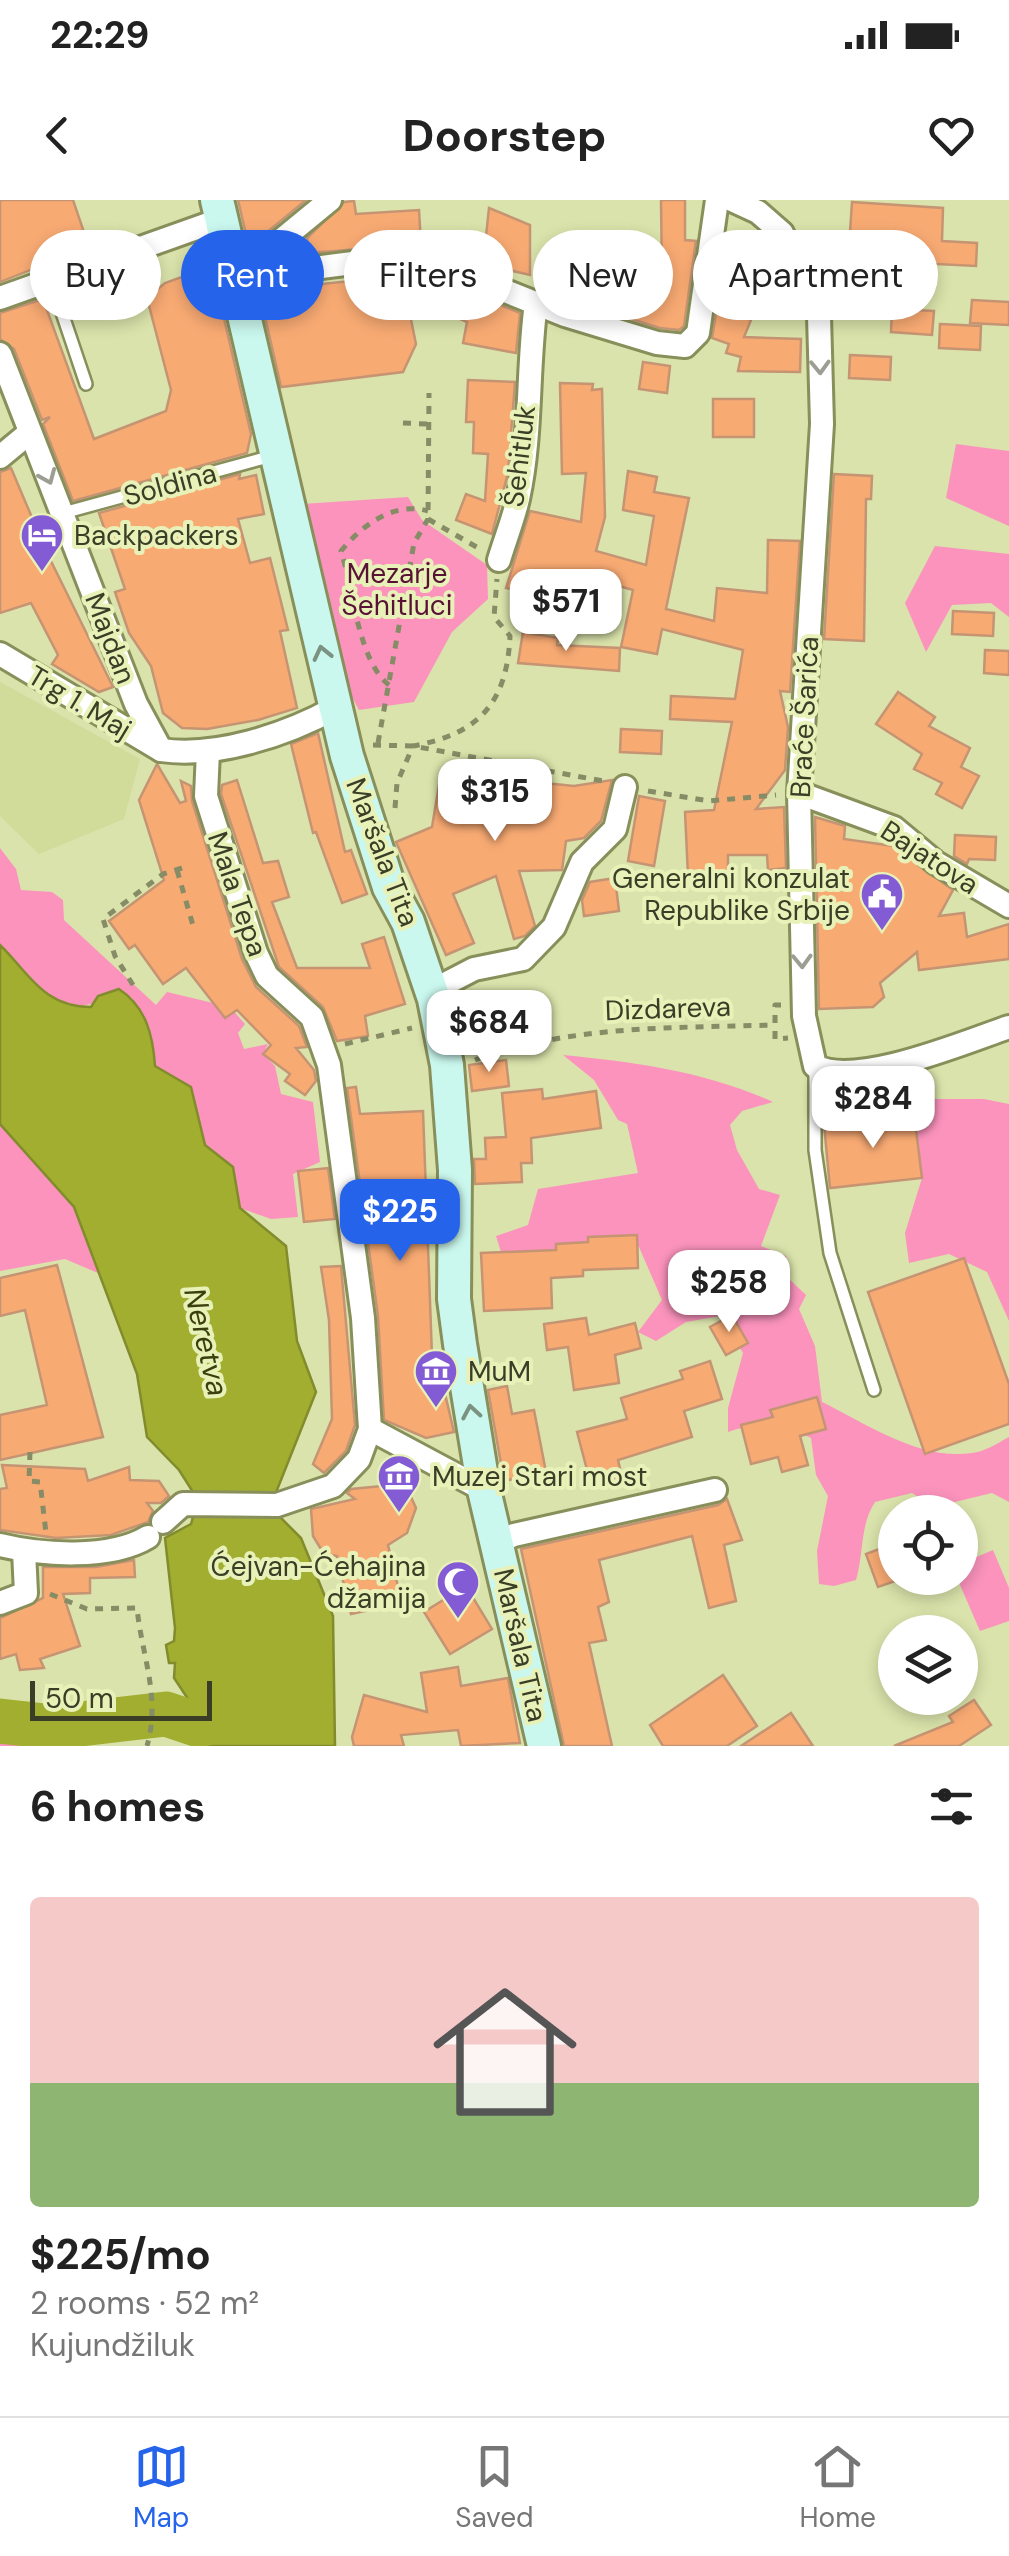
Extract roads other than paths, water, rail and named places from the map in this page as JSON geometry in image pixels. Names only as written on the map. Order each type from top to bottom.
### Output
[{"type":"street","points":[[293,230],[330,200]]},
{"type":"street","points":[[587,320],[657,343],[685,346],[698,332],[716,200]]},
{"type":"street","name":"Braće Šarića","points":[[732,200],[758,212],[782,233],[820,316],[822,424],[799,794],[804,1016],[815,1066]]},
{"type":"street","points":[[161,234],[220,209]]},
{"type":"street","points":[[324,267],[426,259],[533,302]]},
{"type":"street","points":[[0,298],[30,287]]},
{"type":"street","name":"Maršala Tita","points":[[245,320],[334,708],[366,822],[389,887],[408,922],[427,1012],[447,1065],[455,1170],[454,1299],[484,1490],[544,1746]]},
{"type":"street","name":"Šehitluk","points":[[499,560],[518,500],[524,461],[534,320]]},
{"type":"street","name":"Majdan","points":[[0,354],[136,704],[161,750]]},
{"type":"street","points":[[0,457],[29,432]]},
{"type":"street","name":"Trg 1. Maj","points":[[0,654],[161,750]]},
{"type":"street","points":[[161,750],[189,754],[208,751],[299,724],[334,708]]},
{"type":"street","name":"Mala Tepa","points":[[208,751],[206,796],[236,900],[268,976],[312,1017],[329,1065],[363,1318],[370,1428]]},
{"type":"street","points":[[427,1012],[449,982],[474,969],[524,959],[554,927],[582,862],[615,829],[625,787]]},
{"type":"street","name":"Bajatova","points":[[799,794],[894,828],[936,863],[1009,906]]},
{"type":"street","points":[[815,1066],[834,1074],[876,1068],[1009,1027]]},
{"type":"street","points":[[0,1544],[35,1551],[105,1550],[155,1530],[183,1504],[277,1505],[333,1486],[358,1459],[370,1428],[484,1490]]},
{"type":"street","points":[[498,1542],[514,1535],[715,1490]]},
{"type":"street","points":[[0,1603],[26,1592],[35,1551]]},
{"type":"lane","points":[[64,320],[86,384]]},
{"type":"lane","name":"Soldina","points":[[64,513],[276,454]]},
{"type":"lane","points":[[815,1066],[815,1150],[830,1253],[874,1390]]},
{"type":"water","name":"Neretva","points":[[0,945],[38,986],[61,1001],[91,1007],[98,996],[119,989],[136,1004],[146,1023],[155,1066],[191,1087],[205,1145],[233,1167],[240,1208],[286,1246],[297,1341],[316,1392],[275,1495],[277,1514],[301,1538],[333,1616],[335,1746],[203,1746],[199,1725],[188,1717],[190,1702],[174,1678],[175,1663],[169,1663],[166,1645],[174,1641],[175,1628],[165,1538],[191,1524],[198,1500],[179,1470],[147,1437],[137,1374],[74,1207],[0,1124]]},
{"type":"water","points":[[54,1710],[83,1717],[114,1718],[115,1723],[56,1732],[0,1729],[0,1711]]},
{"type":"waterway","points":[[0,1721],[54,1727],[166,1714],[199,1725],[233,1715]]},
{"type":"place","name":"Backpackers","points":[[42,573]]},
{"type":"place","name":"Generalni konzulat Republike Srbije","points":[[882,932]]},
{"type":"place","name":"MuM","points":[[436,1409]]},
{"type":"place","name":"Muzej Stari most","points":[[399,1514]]},
{"type":"place","name":"Ćejvan-Ćehajina džamija","points":[[458,1620]]},
{"type":"park label","name":"Mezarje Šehitluci","points":[[397,589]]}]
